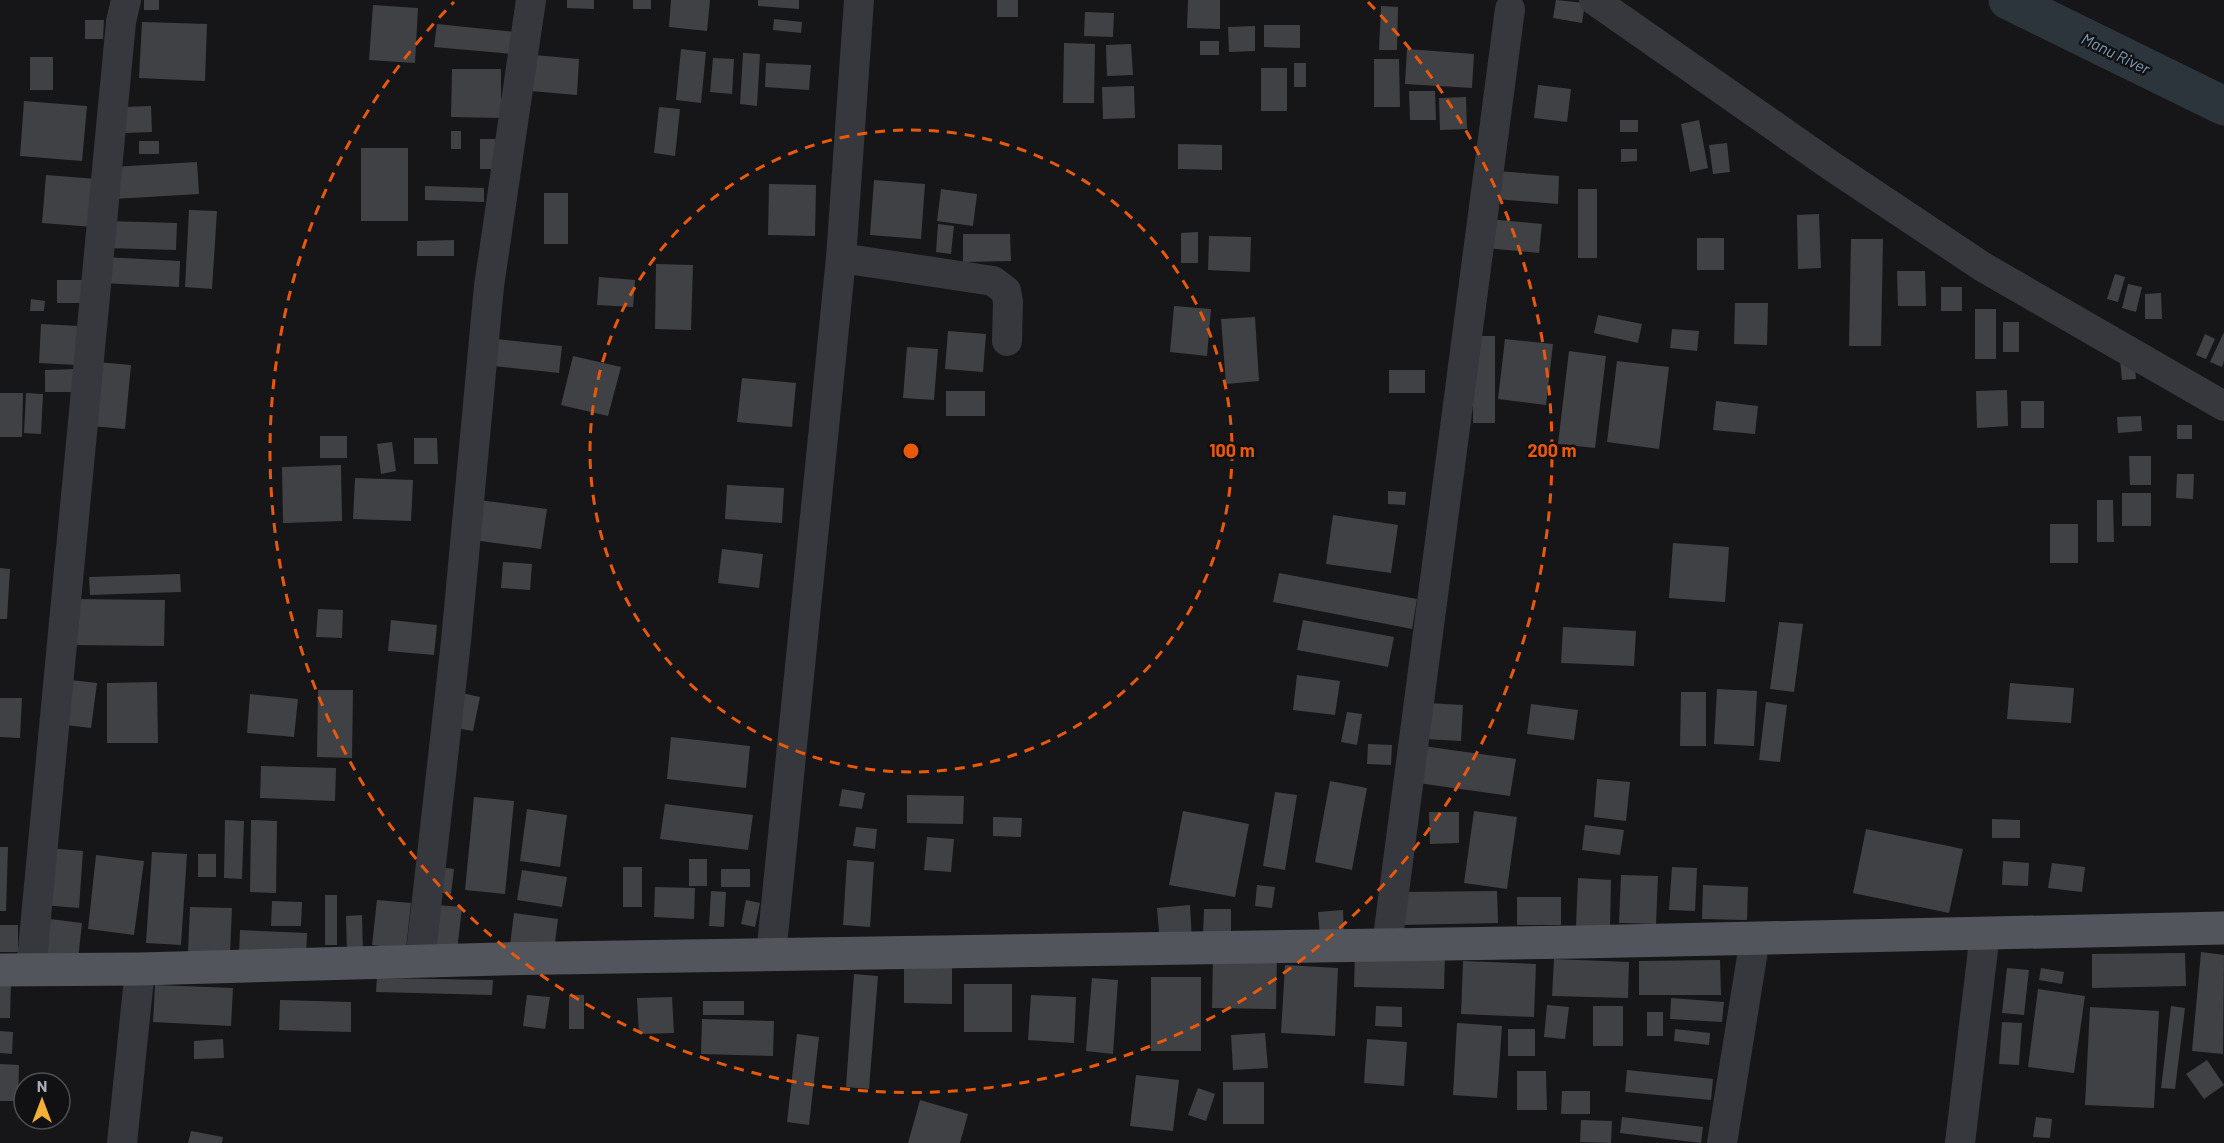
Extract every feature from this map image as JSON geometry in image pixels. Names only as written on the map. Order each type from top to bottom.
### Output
[{"type":"main road","points":[[15,970],[2224,928]]},
{"type":"street","points":[[15,970],[121,22],[126,0]]},
{"type":"street","points":[[420,962],[456,641],[489,286],[531,0]]},
{"type":"street","points":[[771,955],[841,258],[859,0]]},
{"type":"street","points":[[1594,0],[1830,165],[1983,267],[2224,406]]},
{"type":"street","points":[[1387,945],[1510,9]]},
{"type":"street","points":[[841,258],[993,281],[1006,291],[1007,341]]},
{"type":"street","points":[[1960,1143],[1985,933]]},
{"type":"street","points":[[1722,1143],[1755,938]]},
{"type":"street","points":[[122,1143],[140,969]]},
{"type":"building","points":[[144,0],[159,0],[159,10],[144,10]]},
{"type":"building","points":[[567,0],[594,0],[594,9],[567,8]]},
{"type":"building","points":[[633,0],[651,0],[651,9],[633,9]]},
{"type":"building","points":[[671,0],[710,0],[707,31],[669,27]]},
{"type":"building","points":[[758,0],[799,0],[799,9],[758,6]]},
{"type":"building","points":[[997,0],[1018,0],[1018,17],[997,17]]},
{"type":"building","points":[[1188,0],[1220,0],[1220,29],[1187,28]]},
{"type":"building","points":[[1556,0],[1585,3],[1582,23],[1553,18]]},
{"type":"building","points":[[373,5],[418,8],[415,63],[369,60]]},
{"type":"building","points":[[1381,6],[1398,7],[1397,50],[1379,50]]},
{"type":"building","points":[[1085,12],[1114,13],[1113,37],[1084,36]]},
{"type":"building","points":[[774,19],[802,22],[801,33],[773,30]]},
{"type":"building","points":[[85,20],[104,20],[103,39],[85,39]]},
{"type":"building","points":[[142,22],[207,24],[205,81],[139,78]]},
{"type":"building","points":[[437,24],[516,32],[514,54],[434,47]]},
{"type":"building","points":[[1264,25],[1300,25],[1300,48],[1264,47]]},
{"type":"building","points":[[1255,26],[1255,51],[1229,52],[1228,27]]},
{"type":"building","points":[[1200,41],[1219,41],[1219,55],[1200,55]]},
{"type":"building","points":[[1064,43],[1095,44],[1094,103],[1063,103]]},
{"type":"building","points":[[1131,44],[1133,75],[1107,76],[1106,45]]},
{"type":"building","points":[[681,49],[706,52],[701,103],[676,100]]},
{"type":"building","points":[[1407,49],[1474,54],[1472,88],[1405,84]]},
{"type":"building","points":[[743,53],[760,54],[757,106],[740,104]]},
{"type":"building","points":[[534,55],[579,59],[577,95],[530,91]]},
{"type":"building","points":[[30,57],[53,57],[53,90],[30,90]]},
{"type":"building","points":[[713,58],[734,59],[732,94],[710,92]]},
{"type":"building","points":[[1374,59],[1399,59],[1400,107],[1374,107]]},
{"type":"building","points":[[766,63],[811,65],[809,90],[765,87]]},
{"type":"building","points":[[1294,63],[1306,63],[1306,87],[1294,87]]},
{"type":"building","points":[[1261,68],[1287,68],[1287,111],[1261,111]]},
{"type":"building","points":[[452,69],[501,69],[501,118],[451,117]]},
{"type":"building","points":[[1538,85],[1571,89],[1567,122],[1534,118]]},
{"type":"building","points":[[1134,86],[1135,118],[1103,119],[1102,87]]},
{"type":"building","points":[[1409,91],[1435,91],[1436,120],[1410,120]]},
{"type":"building","points":[[1466,97],[1467,129],[1440,130],[1439,98]]},
{"type":"building","points":[[24,101],[87,106],[82,161],[20,156]]},
{"type":"building","points":[[151,106],[152,132],[125,133],[124,107]]},
{"type":"building","points":[[659,107],[680,109],[675,156],[654,153]]},
{"type":"building","points":[[1620,120],[1638,120],[1638,132],[1620,132]]},
{"type":"building","points":[[1699,120],[1708,168],[1690,172],[1681,124]]},
{"type":"building","points":[[451,131],[461,131],[461,149],[451,149]]},
{"type":"building","points":[[480,139],[496,139],[497,169],[480,169]]},
{"type":"building","points":[[139,141],[159,141],[159,154],[139,154]]},
{"type":"building","points":[[1727,143],[1730,172],[1713,174],[1709,145]]},
{"type":"building","points":[[1178,144],[1222,145],[1222,170],[1178,169]]},
{"type":"building","points":[[361,148],[408,148],[408,221],[361,221]]},
{"type":"building","points":[[1621,149],[1637,149],[1637,161],[1621,162]]},
{"type":"building","points":[[197,162],[199,194],[114,199],[112,167]]},
{"type":"building","points":[[1497,171],[1559,176],[1558,204],[1495,199]]},
{"type":"building","points":[[46,175],[97,179],[93,227],[42,223]]},
{"type":"building","points":[[874,180],[925,184],[921,239],[870,235]]},
{"type":"building","points":[[769,184],[816,185],[815,236],[768,235]]},
{"type":"building","points":[[425,186],[484,188],[484,202],[425,200]]},
{"type":"building","points":[[941,189],[977,194],[973,226],[937,221]]},
{"type":"building","points":[[1578,189],[1597,189],[1597,258],[1578,258]]},
{"type":"building","points":[[544,193],[568,193],[568,244],[544,244]]},
{"type":"building","points":[[189,210],[217,211],[212,289],[185,287]]},
{"type":"building","points":[[1819,214],[1821,268],[1798,269],[1797,215]]},
{"type":"building","points":[[1488,219],[1542,224],[1539,253],[1486,248]]},
{"type":"building","points":[[107,221],[177,223],[176,250],[106,248]]},
{"type":"building","points":[[938,224],[954,226],[951,254],[936,252]]},
{"type":"building","points":[[1198,232],[1198,263],[1181,263],[1181,233]]},
{"type":"building","points":[[963,234],[1010,234],[1011,261],[963,262]]},
{"type":"building","points":[[1209,236],[1251,237],[1250,272],[1208,270]]},
{"type":"building","points":[[1697,238],[1724,238],[1724,270],[1697,270]]},
{"type":"building","points":[[1851,239],[1883,239],[1881,346],[1849,346]]},
{"type":"building","points":[[454,240],[454,256],[417,256],[417,241]]},
{"type":"building","points":[[104,257],[180,261],[179,287],[103,283]]},
{"type":"building","points":[[656,264],[693,265],[691,330],[655,329]]},
{"type":"building","points":[[1897,271],[1925,271],[1926,306],[1898,306]]},
{"type":"building","points":[[2115,274],[2125,277],[2118,302],[2107,299]]},
{"type":"building","points":[[599,277],[635,280],[633,307],[597,305]]},
{"type":"building","points":[[57,280],[84,280],[85,303],[57,303]]},
{"type":"building","points":[[2128,284],[2142,287],[2136,312],[2122,308]]},
{"type":"building","points":[[1941,287],[1962,287],[1962,311],[1941,311]]},
{"type":"building","points":[[2161,293],[2162,319],[2145,319],[2145,294]]},
{"type":"building","points":[[31,299],[45,301],[44,311],[30,311]]},
{"type":"building","points":[[1735,303],[1768,303],[1767,345],[1734,344]]},
{"type":"building","points":[[1174,306],[1211,309],[1207,356],[1170,352]]},
{"type":"building","points":[[1975,309],[1996,309],[1996,359],[1975,359]]},
{"type":"building","points":[[1598,315],[1642,324],[1638,343],[1594,333]]},
{"type":"building","points":[[1255,317],[1259,381],[1226,384],[1221,319]]},
{"type":"building","points":[[2003,322],[2019,322],[2019,352],[2003,352]]},
{"type":"building","points":[[41,324],[79,326],[77,365],[39,363]]},
{"type":"building","points":[[1672,329],[1699,331],[1697,351],[1670,348]]},
{"type":"building","points":[[948,331],[986,334],[983,372],[945,369]]},
{"type":"building","points":[[2224,332],[2224,361],[2222,367],[2210,362]]},
{"type":"building","points":[[2205,334],[2215,339],[2206,359],[2196,355]]},
{"type":"building","points":[[1473,336],[1495,336],[1495,423],[1473,423]]},
{"type":"building","points":[[497,339],[562,346],[559,373],[494,366]]},
{"type":"building","points":[[1505,339],[1553,344],[1546,405],[1498,399]]},
{"type":"building","points":[[907,347],[938,349],[934,400],[903,398]]},
{"type":"building","points":[[1569,351],[1606,356],[1595,448],[1558,444]]},
{"type":"building","points":[[573,356],[621,367],[608,416],[561,405]]},
{"type":"building","points":[[2134,358],[2136,379],[2122,380],[2120,359]]},
{"type":"building","points":[[1617,361],[1669,367],[1659,449],[1607,442]]},
{"type":"building","points":[[97,362],[131,365],[125,429],[91,426]]},
{"type":"building","points":[[76,369],[76,392],[45,392],[45,370]]},
{"type":"building","points":[[1389,370],[1425,370],[1425,393],[1389,393]]},
{"type":"building","points":[[742,378],[796,383],[792,427],[737,422]]},
{"type":"building","points":[[2007,390],[2008,426],[1977,428],[1976,391]]},
{"type":"building","points":[[946,391],[985,391],[985,416],[946,416]]},
{"type":"building","points":[[0,393],[23,393],[22,437],[0,437]]},
{"type":"building","points":[[26,393],[43,394],[41,434],[24,433]]},
{"type":"building","points":[[1716,401],[1758,406],[1755,434],[1713,430]]},
{"type":"building","points":[[2021,401],[2044,401],[2044,428],[2021,428]]},
{"type":"building","points":[[2141,416],[2142,431],[2118,433],[2117,417]]},
{"type":"building","points":[[2177,425],[2192,425],[2192,439],[2177,439]]},
{"type":"building","points":[[320,436],[347,436],[347,458],[320,458]]},
{"type":"building","points":[[414,438],[437,438],[438,464],[414,464]]},
{"type":"building","points":[[392,442],[396,471],[381,474],[377,444]]},
{"type":"building","points":[[2129,456],[2151,456],[2151,485],[2130,485]]},
{"type":"building","points":[[341,465],[342,521],[283,523],[282,467]]},
{"type":"building","points":[[2177,474],[2194,474],[2193,499],[2176,498]]},
{"type":"building","points":[[355,478],[413,480],[411,521],[353,519]]},
{"type":"building","points":[[727,485],[784,488],[782,523],[725,519]]},
{"type":"building","points":[[1388,491],[1406,492],[1405,505],[1388,504]]},
{"type":"building","points":[[2122,493],[2151,493],[2151,526],[2122,526]]},
{"type":"building","points":[[479,500],[547,509],[541,549],[473,540]]},
{"type":"building","points":[[2097,500],[2113,500],[2114,542],[2097,542]]},
{"type":"building","points":[[1333,515],[1398,525],[1391,573],[1326,564]]},
{"type":"building","points":[[2050,524],[2078,524],[2078,563],[2050,563]]},
{"type":"building","points":[[1673,543],[1729,547],[1725,602],[1669,598]]},
{"type":"building","points":[[722,549],[763,554],[759,588],[718,583]]},
{"type":"building","points":[[503,562],[532,564],[530,590],[501,588]]},
{"type":"building","points":[[0,568],[10,569],[7,619],[0,619]]},
{"type":"building","points":[[1279,573],[1417,599],[1412,629],[1273,602]]},
{"type":"building","points":[[180,574],[181,592],[90,595],[89,577]]},
{"type":"building","points":[[72,599],[165,600],[164,646],[72,645]]},
{"type":"building","points":[[318,609],[343,610],[342,638],[316,637]]},
{"type":"building","points":[[391,620],[437,625],[434,655],[388,651]]},
{"type":"building","points":[[1303,620],[1394,637],[1388,667],[1297,650]]},
{"type":"building","points":[[1779,622],[1803,624],[1794,692],[1770,689]]},
{"type":"building","points":[[1563,627],[1636,631],[1634,666],[1561,663]]},
{"type":"building","points":[[1297,675],[1340,681],[1335,715],[1293,710]]},
{"type":"building","points":[[62,679],[97,683],[91,728],[56,724]]},
{"type":"building","points":[[157,682],[158,743],[107,743],[107,683]]},
{"type":"building","points":[[2010,683],[2074,688],[2071,723],[2007,719]]},
{"type":"building","points":[[1717,689],[1757,691],[1754,746],[1714,744]]},
{"type":"building","points":[[318,690],[353,690],[352,758],[317,757]]},
{"type":"building","points":[[457,692],[480,697],[473,731],[450,727]]},
{"type":"building","points":[[1681,692],[1706,692],[1706,746],[1680,746]]},
{"type":"building","points":[[250,694],[298,699],[294,737],[247,733]]},
{"type":"building","points":[[0,698],[22,698],[20,738],[0,737]]},
{"type":"building","points":[[1766,702],[1787,705],[1780,762],[1759,760]]},
{"type":"building","points":[[1427,703],[1463,705],[1461,741],[1425,739]]},
{"type":"building","points":[[1531,704],[1578,710],[1574,740],[1527,734]]},
{"type":"building","points":[[1347,712],[1362,714],[1357,745],[1341,742]]},
{"type":"building","points":[[671,737],[750,746],[746,788],[667,779]]},
{"type":"building","points":[[1368,744],[1392,745],[1391,765],[1367,764]]},
{"type":"building","points":[[1423,746],[1516,759],[1510,796],[1418,783]]},
{"type":"building","points":[[261,766],[336,768],[335,801],[260,798]]},
{"type":"building","points":[[1597,779],[1630,782],[1626,821],[1594,817]]},
{"type":"building","points":[[1330,781],[1367,788],[1352,870],[1315,862]]},
{"type":"building","points":[[842,789],[865,793],[862,809],[839,806]]},
{"type":"building","points":[[1275,792],[1297,795],[1285,870],[1263,866]]},
{"type":"building","points":[[907,795],[964,796],[963,824],[907,823]]},
{"type":"building","points":[[474,797],[514,801],[505,894],[465,890]]},
{"type":"building","points":[[665,804],[753,815],[748,850],[660,839]]},
{"type":"building","points":[[527,809],[567,815],[560,867],[520,861]]},
{"type":"building","points":[[1183,811],[1249,824],[1235,897],[1169,885]]},
{"type":"building","points":[[1474,811],[1517,817],[1507,889],[1464,883]]},
{"type":"building","points":[[1429,812],[1459,812],[1459,843],[1430,844]]},
{"type":"building","points":[[993,817],[1022,818],[1021,837],[993,836]]},
{"type":"building","points":[[1992,819],[2020,820],[2020,838],[1992,838]]},
{"type":"building","points":[[225,820],[244,821],[242,879],[224,878]]},
{"type":"building","points":[[251,820],[277,821],[276,893],[250,892]]},
{"type":"building","points":[[1585,825],[1624,830],[1620,855],[1582,850]]},
{"type":"building","points":[[856,827],[877,829],[875,849],[853,846]]},
{"type":"building","points":[[1866,829],[1963,849],[1949,913],[1853,893]]},
{"type":"building","points":[[927,837],[954,839],[951,872],[924,870]]},
{"type":"building","points":[[0,847],[8,847],[6,911],[0,911]]},
{"type":"building","points":[[48,848],[83,851],[79,908],[43,905]]},
{"type":"building","points":[[152,852],[187,854],[181,945],[146,943]]},
{"type":"building","points":[[198,854],[216,854],[216,877],[198,877]]},
{"type":"building","points":[[96,855],[144,861],[134,935],[88,929]]},
{"type":"building","points":[[689,859],[707,859],[707,886],[689,886]]},
{"type":"building","points":[[847,860],[874,862],[870,927],[843,925]]},
{"type":"building","points":[[2003,861],[2029,863],[2028,886],[2002,885]]},
{"type":"building","points":[[2052,863],[2085,867],[2082,892],[2048,888]]},
{"type":"building","points":[[432,866],[454,869],[451,894],[428,891]]},
{"type":"building","points":[[623,867],[642,867],[642,907],[623,907]]},
{"type":"building","points":[[1672,867],[1697,868],[1695,911],[1669,910]]},
{"type":"building","points":[[721,869],[750,869],[750,887],[721,887]]},
{"type":"building","points":[[522,870],[567,877],[562,907],[517,900]]},
{"type":"building","points":[[1621,875],[1658,876],[1656,924],[1619,923]]},
{"type":"building","points":[[1578,878],[1611,880],[1610,928],[1576,926]]},
{"type":"building","points":[[1257,885],[1275,887],[1272,908],[1255,906]]},
{"type":"building","points":[[1703,885],[1748,887],[1747,920],[1702,919]]},
{"type":"building","points":[[655,887],[695,888],[694,919],[654,917]]},
{"type":"building","points":[[711,891],[726,892],[724,927],[709,926]]},
{"type":"building","points":[[1497,891],[1498,923],[1400,925],[1399,892]]},
{"type":"building","points":[[325,895],[337,895],[337,945],[325,945]]},
{"type":"building","points":[[1517,897],[1561,897],[1561,925],[1517,925]]},
{"type":"building","points":[[377,900],[411,903],[406,949],[372,945]]},
{"type":"building","points":[[746,900],[760,903],[755,927],[741,924]]},
{"type":"building","points":[[272,901],[302,902],[301,926],[271,926]]},
{"type":"building","points":[[437,905],[462,907],[457,951],[433,949]]},
{"type":"building","points":[[1190,905],[1192,941],[1160,943],[1157,908]]},
{"type":"building","points":[[190,907],[232,908],[230,954],[188,952]]},
{"type":"building","points":[[1204,909],[1231,909],[1231,937],[1203,937]]},
{"type":"building","points":[[1343,910],[1344,935],[1320,936],[1318,912]]},
{"type":"building","points":[[514,913],[558,919],[554,950],[510,945]]},
{"type":"building","points":[[362,915],[363,954],[347,954],[346,916]]},
{"type":"building","points":[[42,918],[82,923],[78,960],[38,956]]},
{"type":"building","points":[[0,925],[18,925],[18,952],[0,952]]},
{"type":"building","points":[[240,930],[307,933],[306,957],[239,954]]},
{"type":"building","points":[[1355,952],[1445,954],[1444,989],[1354,987]]},
{"type":"building","points":[[2201,952],[2224,955],[2223,1054],[2192,1051]]},
{"type":"building","points":[[2185,953],[2186,986],[2092,988],[2092,954]]},
{"type":"building","points":[[1213,954],[1277,954],[1276,1009],[1212,1008]]},
{"type":"building","points":[[1554,959],[1629,962],[1628,998],[1552,996]]},
{"type":"building","points":[[1720,960],[1721,995],[1639,995],[1639,961]]},
{"type":"building","points":[[1463,961],[1536,964],[1534,1017],[1461,1014]]},
{"type":"building","points":[[1285,965],[1338,968],[1335,1036],[1281,1033]]},
{"type":"building","points":[[904,968],[952,968],[952,1004],[904,1003]]},
{"type":"building","points":[[2007,968],[2029,970],[2024,1015],[2002,1013]]},
{"type":"building","points":[[2041,968],[2064,972],[2062,984],[2039,980]]},
{"type":"building","points":[[854,974],[878,976],[869,1089],[846,1087]]},
{"type":"building","points":[[1151,977],[1201,977],[1201,1051],[1151,1051]]},
{"type":"building","points":[[377,978],[493,980],[492,995],[376,992]]},
{"type":"building","points":[[1092,978],[1118,980],[1113,1054],[1086,1051]]},
{"type":"building","points":[[0,981],[11,981],[10,1018],[0,1018]]},
{"type":"building","points":[[964,984],[1012,984],[1012,1032],[964,1032]]},
{"type":"building","points":[[155,985],[233,988],[231,1026],[153,1022]]},
{"type":"building","points":[[2038,989],[2085,996],[2074,1073],[2028,1067]]},
{"type":"building","points":[[527,995],[550,997],[545,1029],[523,1026]]},
{"type":"building","points":[[569,995],[584,995],[584,1029],[569,1029]]},
{"type":"building","points":[[1031,995],[1076,997],[1074,1043],[1028,1040]]},
{"type":"building","points":[[672,997],[674,1033],[639,1034],[637,998]]},
{"type":"building","points":[[1671,998],[1724,1002],[1722,1022],[1670,1019]]},
{"type":"building","points":[[280,1000],[351,1002],[351,1032],[279,1030]]},
{"type":"building","points":[[703,1001],[744,1001],[744,1015],[703,1015]]},
{"type":"building","points":[[1547,1005],[1569,1007],[1565,1039],[1544,1037]]},
{"type":"building","points":[[1376,1006],[1402,1007],[1402,1027],[1375,1026]]},
{"type":"building","points":[[1593,1006],[1623,1006],[1623,1046],[1593,1046]]},
{"type":"building","points":[[2171,1006],[2185,1008],[2175,1089],[2161,1088]]},
{"type":"building","points":[[2090,1007],[2159,1011],[2154,1108],[2085,1105]]},
{"type":"building","points":[[1647,1012],[1663,1012],[1663,1036],[1647,1036]]},
{"type":"building","points":[[702,1019],[774,1021],[773,1056],[701,1054]]},
{"type":"building","points":[[2002,1022],[2022,1023],[2019,1065],[1999,1064]]},
{"type":"building","points":[[1457,1023],[1502,1026],[1497,1098],[1453,1095]]},
{"type":"building","points":[[1508,1029],[1535,1029],[1535,1056],[1508,1056]]},
{"type":"building","points":[[1675,1029],[1710,1033],[1709,1045],[1674,1041]]},
{"type":"building","points":[[0,1031],[13,1032],[12,1054],[0,1053]]},
{"type":"building","points":[[1265,1033],[1268,1068],[1233,1070],[1231,1035]]},
{"type":"building","points":[[797,1034],[819,1037],[809,1125],[787,1122]]},
{"type":"building","points":[[223,1039],[224,1058],[194,1059],[194,1041]]},
{"type":"building","points":[[1367,1039],[1407,1042],[1404,1086],[1364,1083]]},
{"type":"building","points":[[2207,1060],[2224,1085],[2204,1099],[2186,1074]]},
{"type":"building","points":[[0,1064],[19,1065],[19,1071],[12,1071],[12,1101],[0,1101]]},
{"type":"building","points":[[1627,1070],[1713,1079],[1711,1100],[1625,1092]]},
{"type":"building","points":[[1517,1071],[1546,1071],[1547,1110],[1517,1110]]},
{"type":"building","points":[[1136,1075],[1179,1080],[1173,1131],[1130,1126]]},
{"type":"building","points":[[1223,1082],[1264,1082],[1264,1124],[1223,1124]]},
{"type":"building","points":[[1198,1088],[1215,1094],[1206,1121],[1188,1115]]},
{"type":"building","points":[[1562,1091],[1590,1091],[1590,1114],[1561,1114]]},
{"type":"building","points":[[920,1100],[968,1114],[960,1143],[908,1143]]},
{"type":"building","points":[[1622,1117],[1703,1127],[1701,1143],[1620,1133]]},
{"type":"building","points":[[2036,1117],[2052,1119],[2050,1138],[2033,1137]]},
{"type":"building","points":[[1581,1120],[1612,1121],[1611,1143],[1580,1142]]},
{"type":"building","points":[[191,1131],[223,1137],[222,1143],[188,1143]]},
{"type":"waterway","name":"Manu River","points":[[2008,0],[2224,106]]}]
